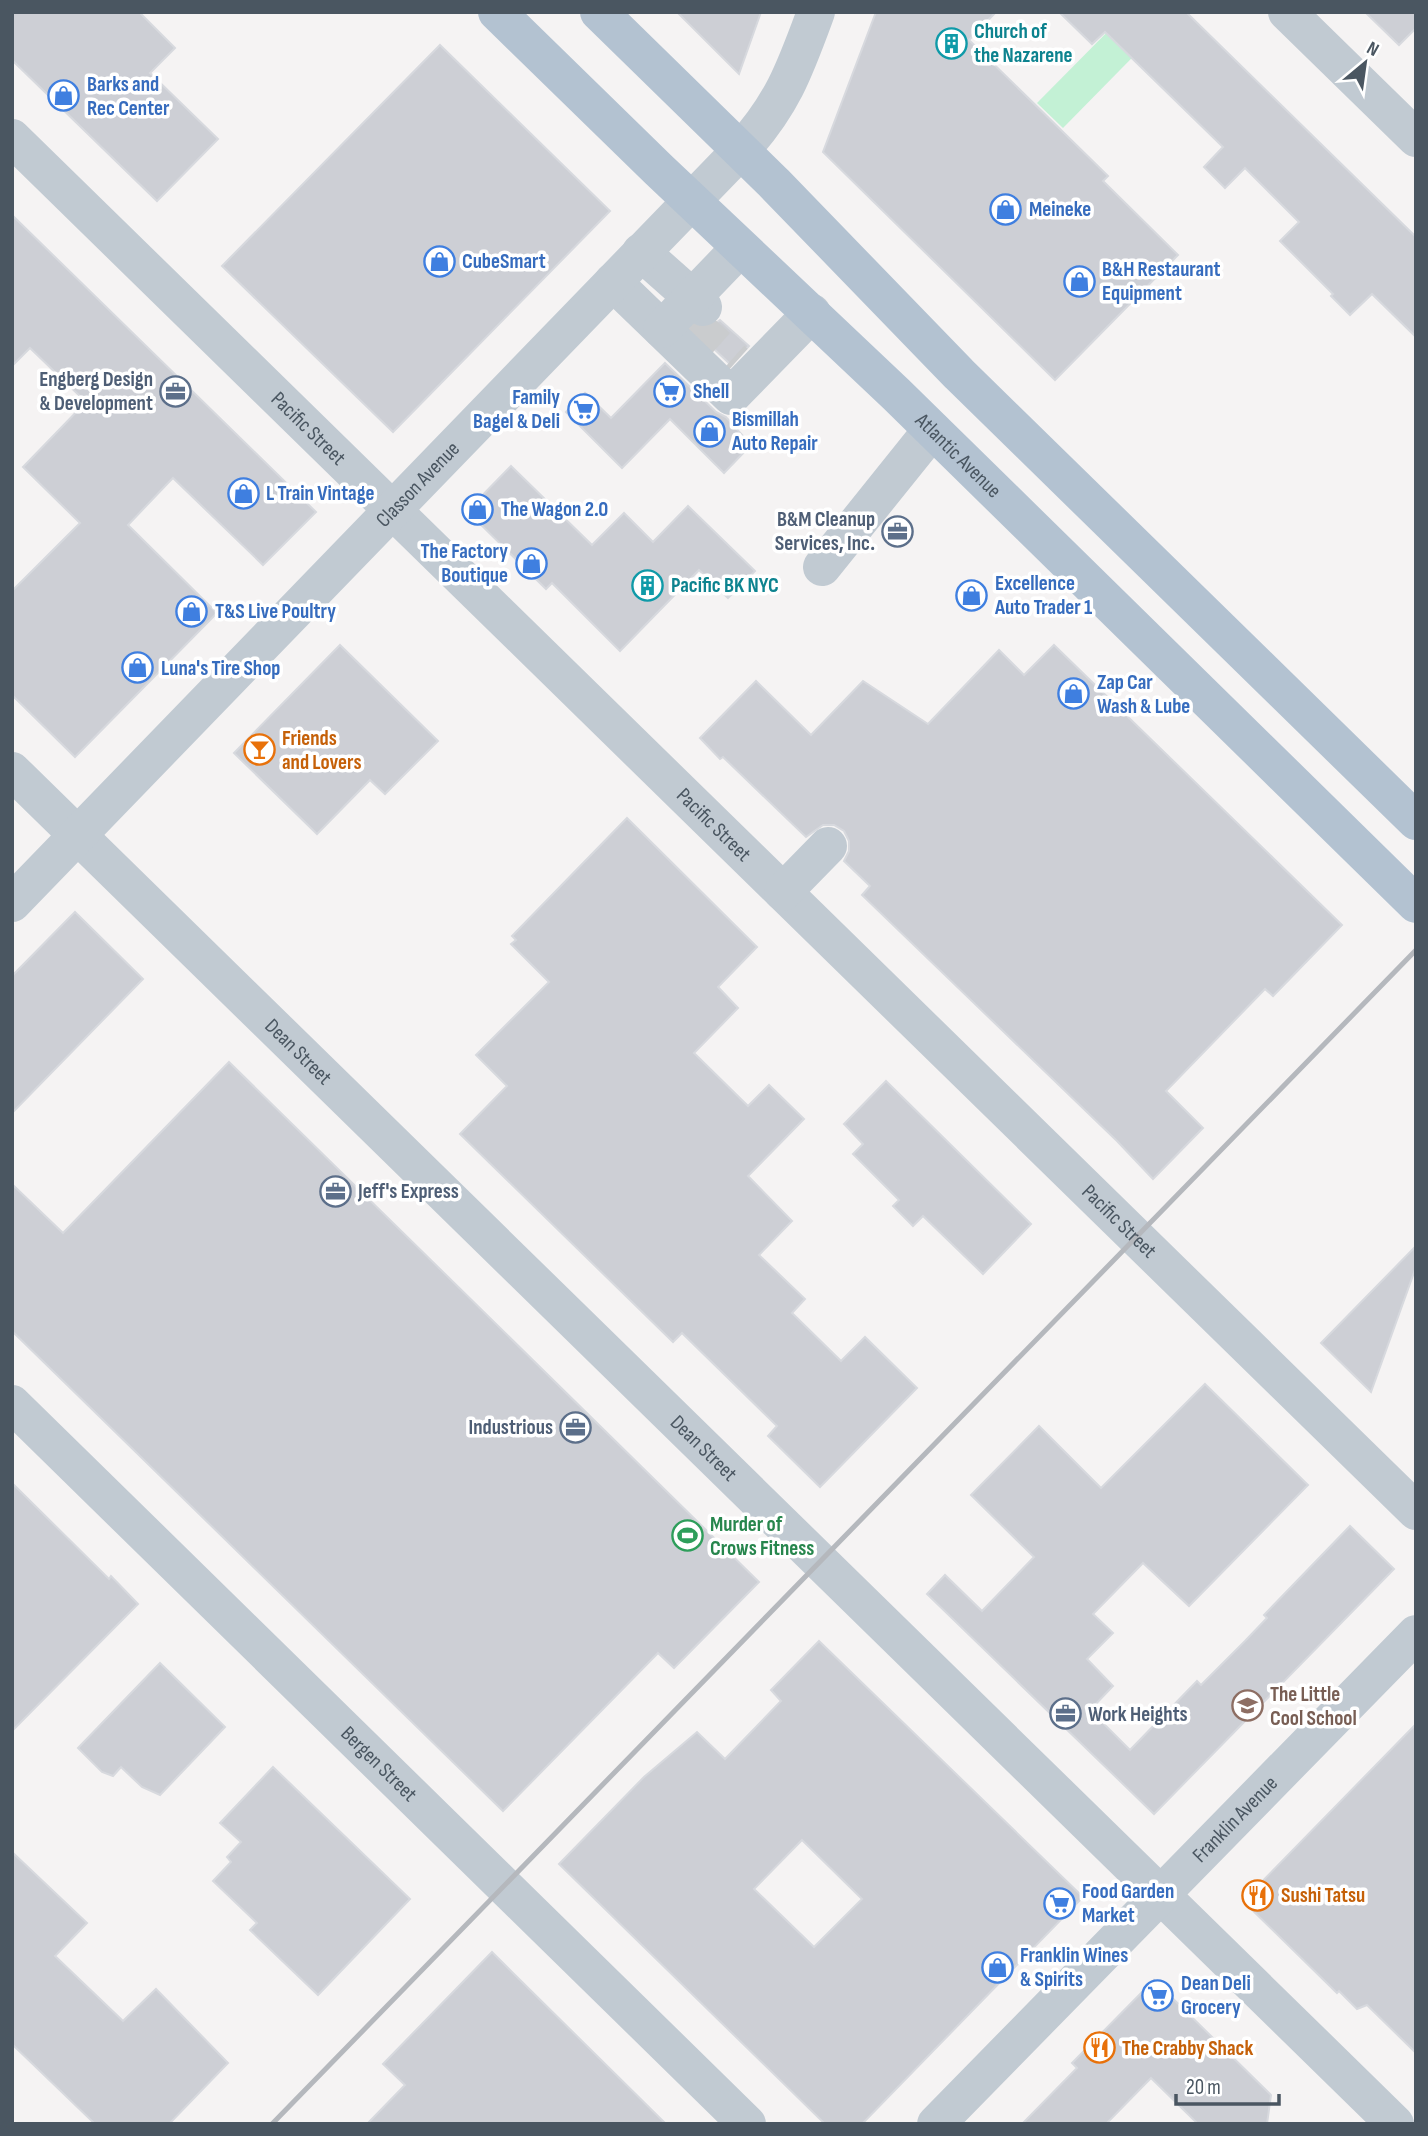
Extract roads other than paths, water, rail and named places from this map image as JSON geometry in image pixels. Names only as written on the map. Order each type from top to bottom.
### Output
[{"type":"main road","name":"Atlantic Avenue","points":[[497,12],[740,248],[812,313],[1416,904]]},
{"type":"main road","points":[[599,12],[741,150],[959,373],[1416,821]]},
{"type":"street","name":"Classon Avenue","points":[[12,903],[741,150],[780,101],[816,12]]},
{"type":"street","points":[[1287,12],[1416,138]]},
{"type":"street","name":"Pacific Street","points":[[12,138],[1416,1511]]},
{"type":"street","points":[[684,313],[740,248]]},
{"type":"street","points":[[641,252],[684,313],[731,396],[749,363],[812,313]]},
{"type":"street","points":[[613,282],[684,313]]},
{"type":"street","points":[[822,567],[932,430]]},
{"type":"street","name":"Dean Street","points":[[12,771],[1395,2124]]},
{"type":"street","points":[[783,892],[828,846]]},
{"type":"street","name":"Bergen Street","points":[[12,1404],[747,2124]]},
{"type":"street","name":"Franklin Avenue","points":[[936,2124],[1416,1634]]},
{"type":"tunnel","points":[[689,322],[735,363]]},
{"type":"railway","points":[[272,2124],[1416,950]]},
{"type":"place","name":"Church of the Nazarene","points":[[951,43]]},
{"type":"place","name":"Barks and Rec Center","points":[[64,96]]},
{"type":"place","name":"Meineke","points":[[1006,209]]},
{"type":"place","name":"CubeSmart","points":[[439,261]]},
{"type":"place","name":"B&H Restaurant Equipment","points":[[1079,281]]},
{"type":"place","name":"Engberg Design & Development","points":[[176,391]]},
{"type":"place","name":"Shell","points":[[670,391]]},
{"type":"place","name":"Family Bagel & Deli","points":[[583,409]]},
{"type":"place","name":"Bismillah Auto Repair","points":[[709,431]]},
{"type":"place","name":"L Train Vintage","points":[[243,493]]},
{"type":"place","name":"The Wagon 2.0","points":[[478,509]]},
{"type":"place","name":"B&M Cleanup Services, Inc.","points":[[898,531]]},
{"type":"place","name":"The Factory Boutique","points":[[531,563]]},
{"type":"place","name":"Pacific BK NYC","points":[[648,585]]},
{"type":"place","name":"Excellence Auto Trader 1","points":[[972,595]]},
{"type":"place","name":"T&S Live Poultry","points":[[192,611]]},
{"type":"place","name":"Luna's Tire Shop","points":[[138,668]]},
{"type":"place","name":"Zap Car Wash & Lube","points":[[1074,694]]},
{"type":"place","name":"Friends and Lovers","points":[[259,750]]},
{"type":"place","name":"Jeff's Express","points":[[335,1191]]},
{"type":"place","name":"Industrious","points":[[576,1427]]},
{"type":"place","name":"Murder of Crows Fitness","points":[[687,1536]]},
{"type":"place","name":"The Little Cool School","points":[[1247,1706]]},
{"type":"place","name":"Work Heights","points":[[1065,1714]]},
{"type":"place","name":"Sushi Tatsu","points":[[1258,1895]]},
{"type":"place","name":"Food Garden Market","points":[[1059,1903]]},
{"type":"place","name":"Franklin Wines & Spirits","points":[[997,1967]]},
{"type":"place","name":"Dean Deli Grocery","points":[[1158,1995]]},
{"type":"place","name":"The Crabby Shack","points":[[1099,2048]]}]
